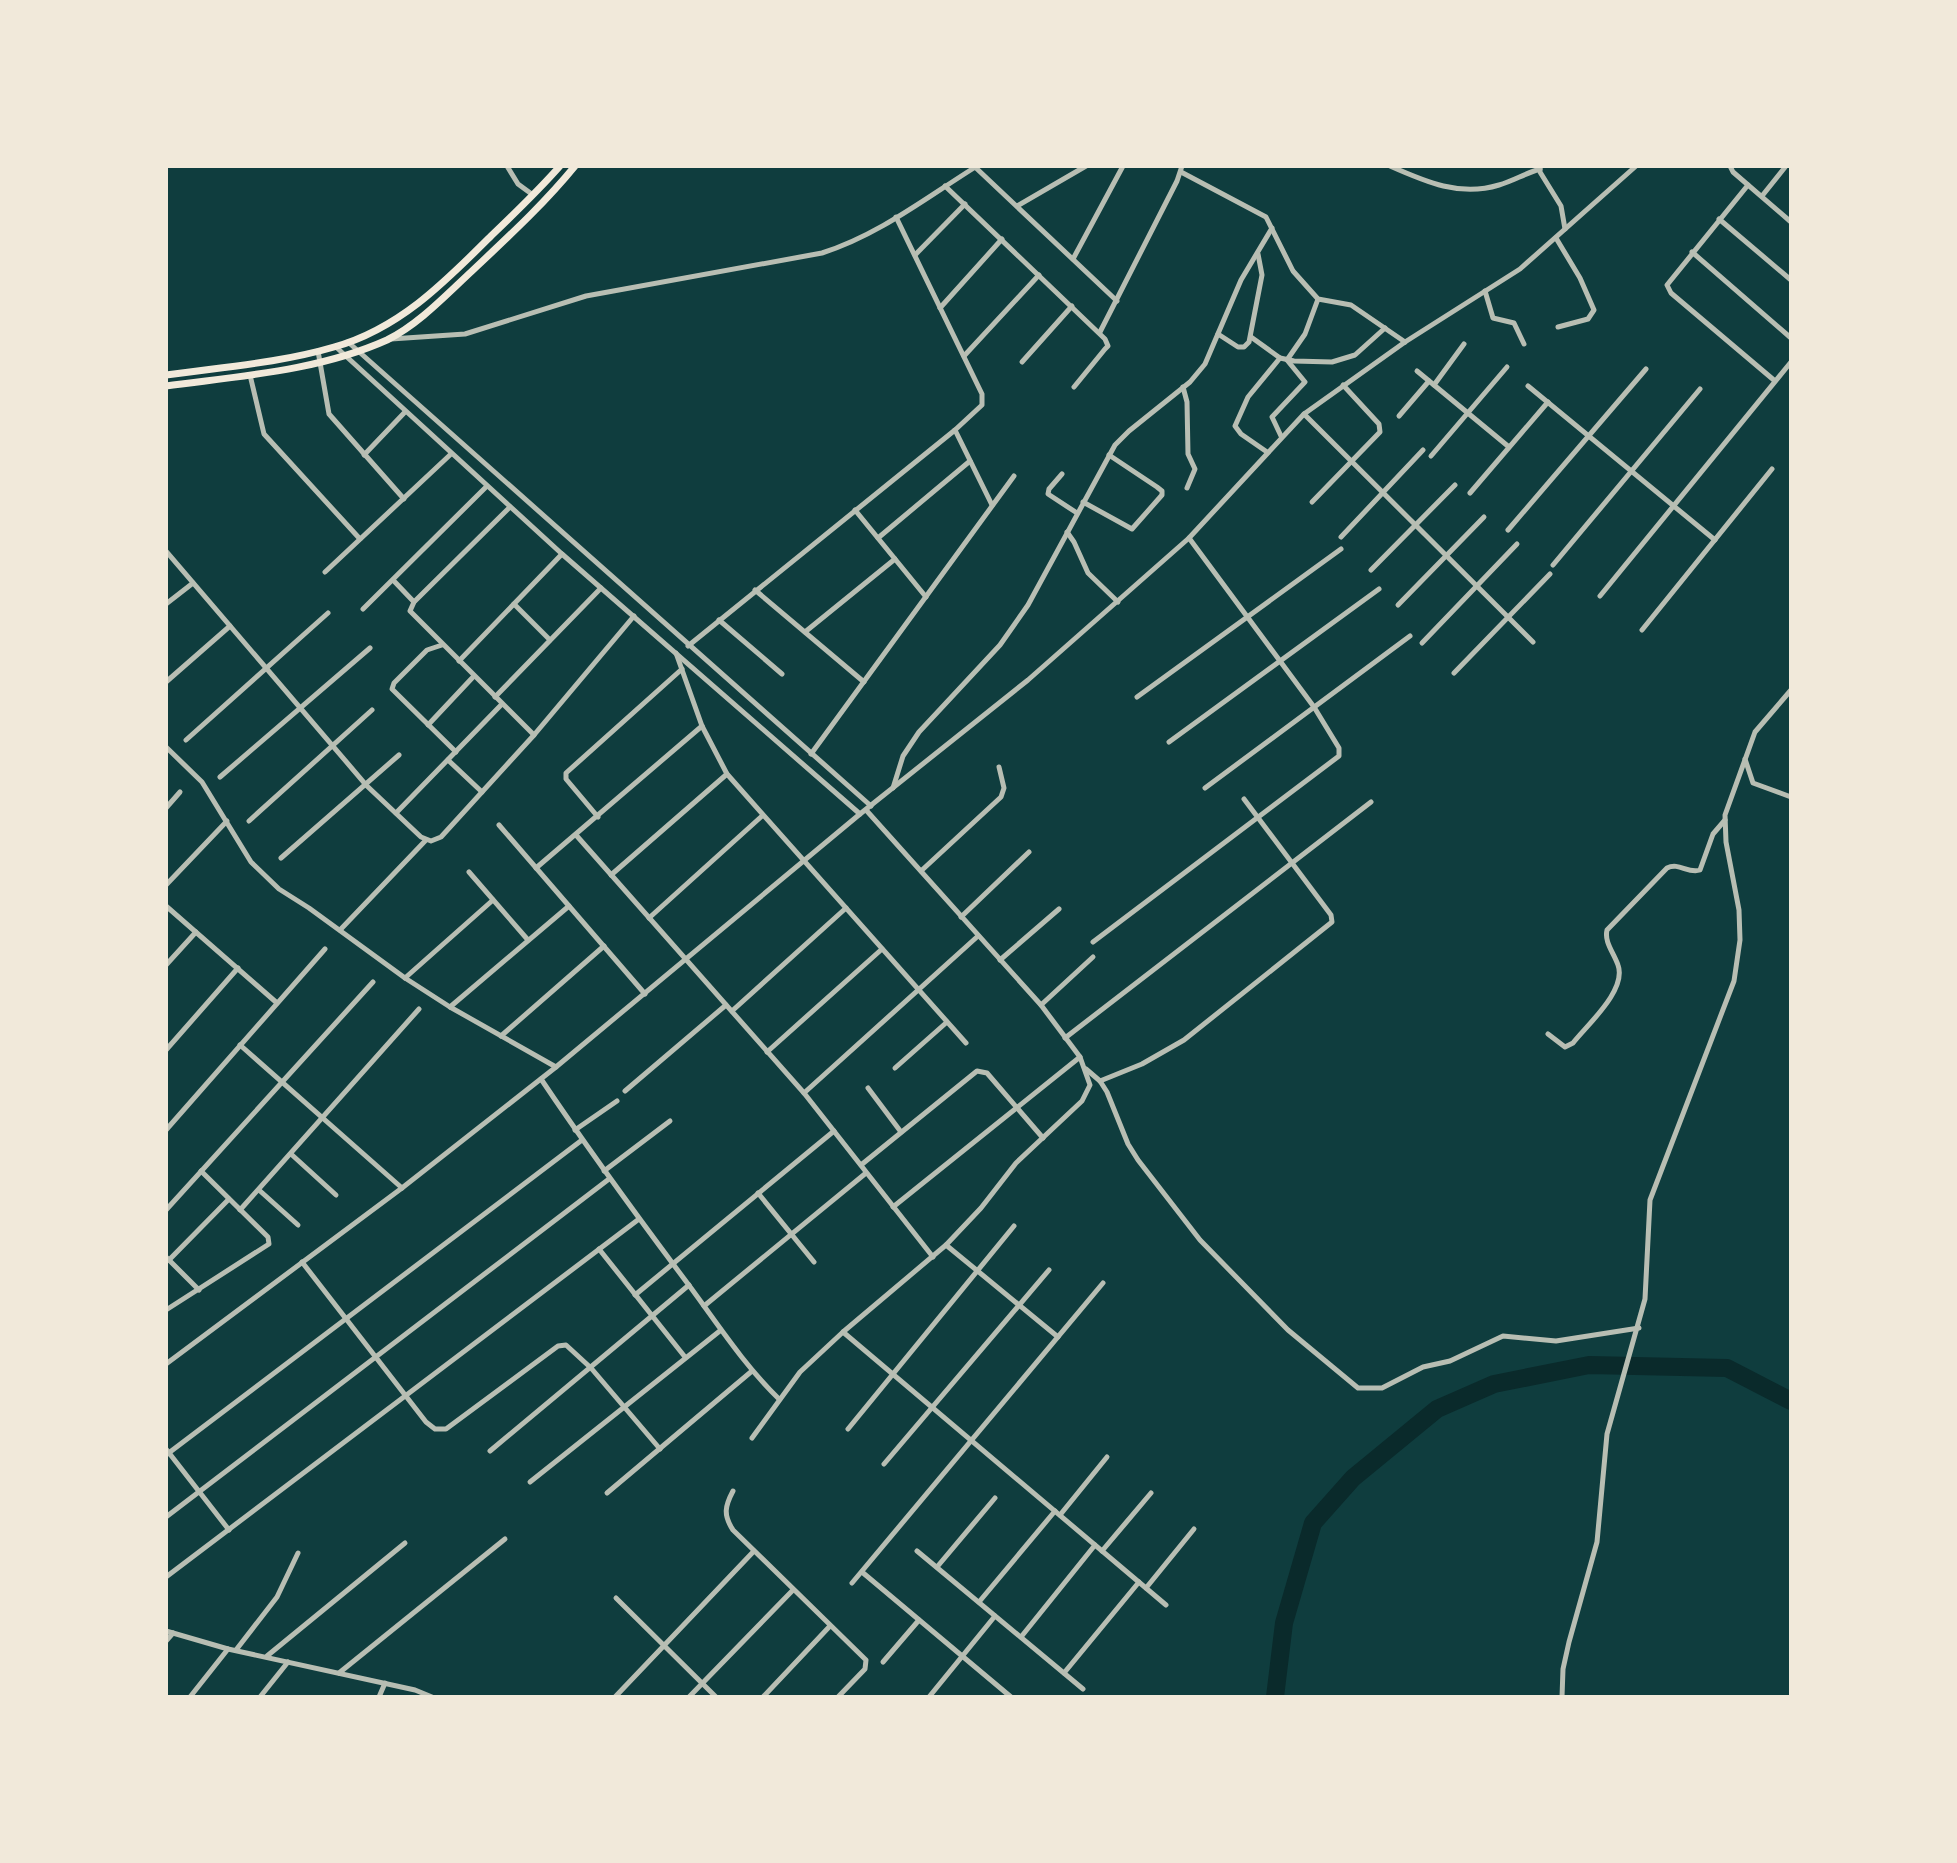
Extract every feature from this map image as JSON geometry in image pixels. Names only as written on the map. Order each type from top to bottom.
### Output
[{"type":"main road","points":[[166,375],[336,347],[397,321],[459,268],[560,166]]},
{"type":"main road","points":[[166,386],[321,362],[389,339],[440,301],[555,190],[575,166]]},
{"type":"street","points":[[507,166],[518,184],[533,195]]},
{"type":"street","points":[[1017,206],[1086,166]]},
{"type":"street","points":[[1073,259],[1123,166]]},
{"type":"street","points":[[1390,166],[1432,184],[1465,190],[1494,187],[1540,168],[1561,206],[1565,229]]},
{"type":"street","points":[[1523,166],[1529,172]]},
{"type":"street","points":[[166,1364],[402,1188],[541,1079],[1028,680],[1189,538],[1304,414],[1405,342],[1520,269],[1636,166]]},
{"type":"street","points":[[1730,166],[1791,222]]},
{"type":"street","points":[[1761,197],[1786,166]]},
{"type":"street","points":[[389,339],[465,334],[586,296],[822,253],[847,245],[976,167],[1117,301]]},
{"type":"street","points":[[1100,332],[1182,169],[1263,214],[1293,271],[1318,299],[1351,305],[1405,342]]},
{"type":"street","points":[[1748,185],[1668,281],[1668,288],[1775,381]]},
{"type":"street","points":[[945,186],[1100,332],[1108,346],[1074,387]]},
{"type":"street","points":[[914,255],[965,204]]},
{"type":"street","points":[[688,646],[955,430],[978,410],[983,400],[896,217]]},
{"type":"street","points":[[1719,219],[1791,280]]},
{"type":"street","points":[[893,788],[899,765],[909,746],[1000,645],[1036,592],[1108,455],[1129,431],[1183,387],[1205,364],[1241,280],[1272,228]]},
{"type":"street","points":[[1556,238],[1580,278],[1594,310],[1588,319],[1558,327]]},
{"type":"street","points":[[940,308],[1002,239]]},
{"type":"street","points":[[1692,252],[1791,338]]},
{"type":"street","points":[[1218,334],[1242,348],[1247,346],[1262,275],[1258,253]]},
{"type":"street","points":[[964,356],[1039,275]]},
{"type":"street","points":[[1485,291],[1493,318],[1514,323],[1524,344]]},
{"type":"street","points":[[1287,360],[1305,334],[1318,299]]},
{"type":"street","points":[[1022,362],[1072,306]]},
{"type":"street","points":[[1251,337],[1280,358],[1320,363],[1349,358],[1385,328]]},
{"type":"street","points":[[348,342],[811,754],[866,810],[1041,1005],[1085,1068],[1090,1085],[1087,1096],[1016,1163],[946,1245],[800,1372],[752,1438]]},
{"type":"street","points":[[1399,416],[1464,344]]},
{"type":"street","points":[[336,347],[562,554],[866,810]]},
{"type":"street","points":[[318,351],[329,414],[404,499]]},
{"type":"street","points":[[1267,452],[1237,430],[1236,421],[1248,397],[1280,358]]},
{"type":"street","points":[[1281,437],[1272,417],[1305,382],[1287,360]]},
{"type":"street","points":[[1600,596],[1672,505],[1790,366]]},
{"type":"street","points":[[1431,456],[1507,367]]},
{"type":"street","points":[[1508,530],[1646,369]]},
{"type":"street","points":[[1417,371],[1509,447]]},
{"type":"street","points":[[250,375],[264,434],[360,539]]},
{"type":"street","points":[[1312,502],[1379,436],[1381,428],[1343,385]]},
{"type":"street","points":[[1528,386],[1715,540]]},
{"type":"street","points":[[1183,387],[1187,402],[1187,450],[1195,469],[1187,488]]},
{"type":"street","points":[[1553,565],[1700,389]]},
{"type":"street","points":[[1470,493],[1548,402]]},
{"type":"street","points":[[364,455],[405,412]]},
{"type":"street","points":[[1304,414],[1533,642]]},
{"type":"street","points":[[955,430],[992,505]]},
{"type":"street","points":[[1341,537],[1423,450]]},
{"type":"street","points":[[325,572],[451,454]]},
{"type":"street","points":[[1083,502],[1132,529],[1162,495],[1157,487],[1108,455]]},
{"type":"street","points":[[878,538],[970,461]]},
{"type":"street","points":[[1642,630],[1772,469]]},
{"type":"street","points":[[1062,474],[1048,494],[1077,513]]},
{"type":"street","points":[[811,754],[1014,476]]},
{"type":"street","points":[[1371,570],[1455,485]]},
{"type":"street","points":[[363,609],[487,486]]},
{"type":"street","points":[[510,507],[410,608],[411,615],[534,735]]},
{"type":"street","points":[[855,510],[926,597]]},
{"type":"street","points":[[1398,605],[1484,517]]},
{"type":"street","points":[[1067,532],[1088,573],[1118,602]]},
{"type":"street","points":[[1093,942],[1339,756],[1339,748],[1314,707],[1189,538]]},
{"type":"street","points":[[1422,643],[1517,544]]},
{"type":"street","points":[[1137,697],[1341,549]]},
{"type":"street","points":[[166,551],[367,786],[426,840]]},
{"type":"street","points":[[459,661],[562,554]]},
{"type":"street","points":[[805,632],[895,559]]},
{"type":"street","points":[[1454,673],[1550,574]]},
{"type":"street","points":[[393,580],[414,602]]},
{"type":"street","points":[[166,604],[193,583]]},
{"type":"street","points":[[495,697],[601,588]]},
{"type":"street","points":[[1169,742],[1379,589]]},
{"type":"street","points":[[755,590],[864,682]]},
{"type":"street","points":[[514,604],[550,640]]},
{"type":"street","points":[[186,740],[328,613]]},
{"type":"street","points":[[340,930],[426,840],[441,837],[534,735],[634,616]]},
{"type":"street","points":[[719,620],[782,674]]},
{"type":"street","points":[[166,682],[230,626]]},
{"type":"street","points":[[1205,788],[1410,636]]},
{"type":"street","points":[[442,645],[427,650],[392,687],[393,693],[456,752]]},
{"type":"street","points":[[220,777],[370,648]]},
{"type":"street","points":[[676,653],[702,726],[727,774],[966,1043]]},
{"type":"street","points":[[598,817],[566,779],[566,773],[682,669]]},
{"type":"street","points":[[428,725],[474,676]]},
{"type":"street","points":[[1548,1034],[1565,1047],[1573,1043],[1614,993],[1620,979],[1616,960],[1605,937],[1607,930],[1667,868],[1673,865],[1700,870],[1713,834],[1725,820],[1760,723],[1791,690]]},
{"type":"street","points":[[396,813],[502,704]]},
{"type":"street","points":[[249,821],[372,710]]},
{"type":"street","points":[[536,868],[702,726]]},
{"type":"street","points":[[166,747],[202,782],[251,862],[279,889],[450,1007],[556,1067]]},
{"type":"street","points":[[281,858],[399,755]]},
{"type":"street","points":[[1745,759],[1753,783],[1791,797]]},
{"type":"street","points":[[448,760],[482,792]]},
{"type":"street","points":[[921,871],[1001,797],[1004,788],[999,767]]},
{"type":"street","points":[[611,875],[727,774]]},
{"type":"street","points":[[166,808],[180,792]]},
{"type":"street","points":[[1100,1081],[1142,1064],[1184,1040],[1330,926],[1331,915],[1244,799]]},
{"type":"street","points":[[1065,1038],[1371,802]]},
{"type":"street","points":[[649,918],[762,816]]},
{"type":"street","points":[[1562,1697],[1563,1669],[1569,1642],[1597,1542],[1607,1434],[1645,1299],[1650,1200],[1734,981],[1738,963],[1739,910],[1725,820]]},
{"type":"street","points":[[166,885],[227,821]]},
{"type":"street","points":[[499,825],[645,994]]},
{"type":"street","points":[[576,835],[804,1093],[933,1257]]},
{"type":"street","points":[[961,917],[1029,852]]},
{"type":"street","points":[[469,872],[528,940]]},
{"type":"street","points":[[405,978],[493,900]]},
{"type":"street","points":[[166,906],[277,1003]]},
{"type":"street","points":[[450,1007],[569,906]]},
{"type":"street","points":[[732,1011],[846,908]]},
{"type":"street","points":[[1000,960],[1059,909]]},
{"type":"street","points":[[166,965],[196,932]]},
{"type":"street","points":[[804,1093],[978,936]]},
{"type":"street","points":[[501,1036],[604,946]]},
{"type":"street","points":[[166,1130],[325,949]]},
{"type":"street","points":[[767,1052],[882,949]]},
{"type":"street","points":[[1041,1005],[1093,957]]},
{"type":"street","points":[[166,1050],[238,968]]},
{"type":"street","points":[[166,1210],[373,982]]},
{"type":"street","points":[[625,1091],[726,1005]]},
{"type":"street","points":[[240,1210],[419,1009]]},
{"type":"street","points":[[895,1068],[947,1022]]},
{"type":"street","points":[[240,1045],[402,1188]]},
{"type":"street","points":[[893,1207],[1080,1057]]},
{"type":"street","points":[[1085,1068],[1107,1092],[1128,1144],[1138,1160],[1200,1240],[1288,1330],[1358,1388],[1382,1388],[1423,1367],[1450,1361],[1503,1336],[1556,1341],[1639,1328]]},
{"type":"street","points":[[861,1165],[977,1071],[987,1073],[1043,1138]]},
{"type":"street","points":[[541,1079],[609,1179],[721,1330],[752,1371],[779,1399]]},
{"type":"street","points":[[868,1088],[901,1132]]},
{"type":"street","points":[[575,1130],[617,1101]]},
{"type":"street","points":[[604,1171],[670,1121]]},
{"type":"street","points":[[635,1295],[834,1131]]},
{"type":"street","points":[[229,1530],[167,1452],[582,1140]]},
{"type":"street","points":[[291,1154],[336,1195]]},
{"type":"street","points":[[166,1310],[269,1244],[268,1237],[201,1171]]},
{"type":"street","points":[[704,1306],[866,1173]]},
{"type":"street","points":[[166,1517],[609,1179]]},
{"type":"street","points":[[259,1190],[298,1225]]},
{"type":"street","points":[[758,1193],[814,1262]]},
{"type":"street","points":[[166,1194],[174,1201]]},
{"type":"street","points":[[199,1290],[168,1259],[229,1199]]},
{"type":"street","points":[[166,1577],[639,1219]]},
{"type":"street","points":[[848,1429],[1014,1226]]},
{"type":"street","points":[[946,1245],[1058,1337]]},
{"type":"street","points":[[599,1249],[685,1357]]},
{"type":"street","points":[[302,1262],[430,1427],[446,1429],[558,1346],[566,1345],[591,1368],[660,1449]]},
{"type":"street","points":[[884,1464],[1049,1270]]},
{"type":"street","points":[[852,1583],[1103,1283]]},
{"type":"street","points":[[490,1451],[689,1285]]},
{"type":"street","points":[[530,1482],[721,1330]]},
{"type":"street","points":[[843,1332],[1166,1605]]},
{"type":"street","points":[[607,1493],[752,1371]]},
{"type":"street","points":[[979,1602],[1107,1457]]},
{"type":"street","points":[[733,1491],[725,1507],[733,1530],[867,1663],[838,1697]]},
{"type":"street","points":[[1102,1551],[1151,1493]]},
{"type":"street","points":[[937,1567],[995,1498]]},
{"type":"street","points":[[1146,1588],[1194,1529]]},
{"type":"street","points":[[339,1673],[505,1539]]},
{"type":"street","points":[[266,1657],[405,1543]]},
{"type":"street","points":[[1021,1637],[1095,1545]]},
{"type":"street","points":[[615,1697],[754,1551]]},
{"type":"street","points":[[917,1551],[1083,1689]]},
{"type":"street","points":[[236,1650],[277,1597],[298,1553]]},
{"type":"street","points":[[862,1572],[1011,1697]]},
{"type":"street","points":[[1064,1673],[1139,1582]]},
{"type":"street","points":[[689,1697],[793,1590]]},
{"type":"street","points":[[616,1598],[716,1697]]},
{"type":"street","points":[[929,1697],[995,1616]]},
{"type":"street","points":[[883,1662],[919,1620]]},
{"type":"street","points":[[763,1697],[830,1626]]},
{"type":"street","points":[[166,1641],[169,1632],[228,1649],[424,1692],[432,1697]]},
{"type":"street","points":[[190,1697],[228,1649]]},
{"type":"street","points":[[260,1697],[288,1662]]},
{"type":"street","points":[[379,1697],[385,1683]]},
{"type":"waterway","points":[[1275,1697],[1284,1623],[1313,1523],[1353,1478],[1437,1409],[1494,1384],[1589,1365],[1727,1368],[1791,1401]]}]
